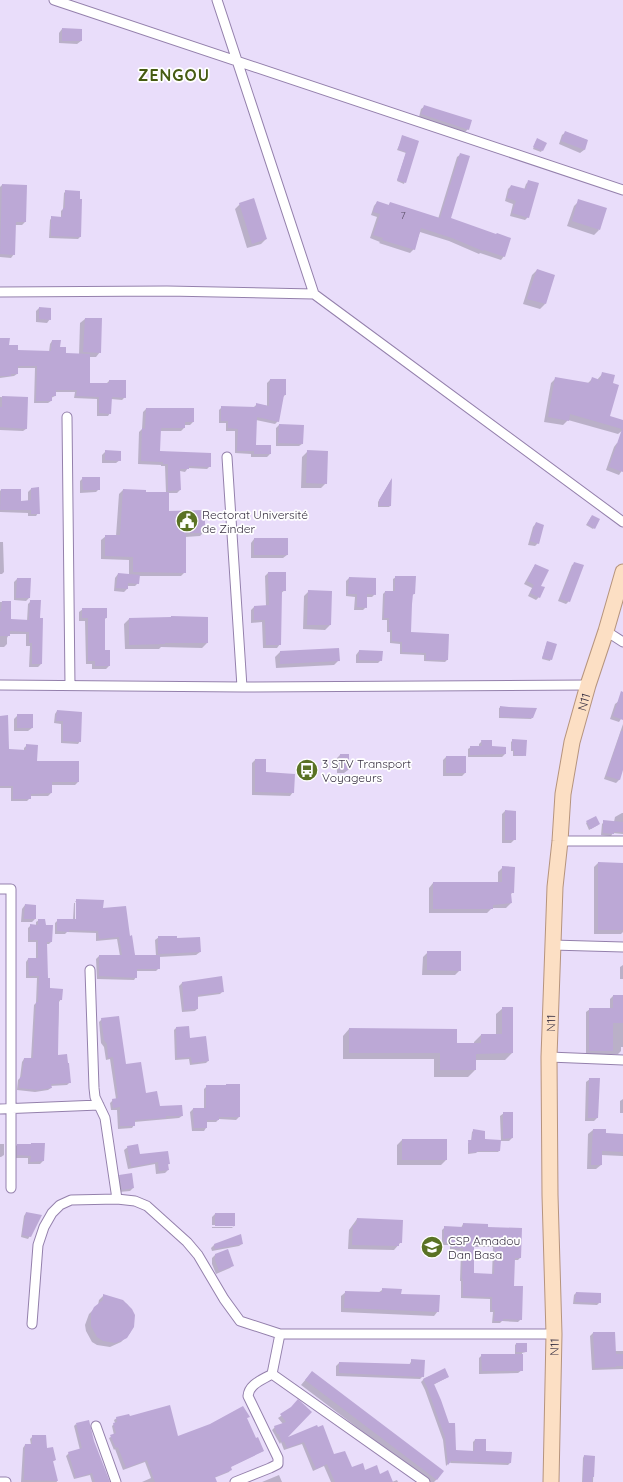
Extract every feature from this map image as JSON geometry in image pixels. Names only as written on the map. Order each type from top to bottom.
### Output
[{"type":"main road","name":"N11","points":[[551,1482],[554,1334],[550,1195],[549,1057],[555,887],[563,794],[572,742],[588,684],[606,631],[623,572]]},
{"type":"street","points":[[54,0],[623,190]]},
{"type":"street","points":[[217,0],[314,294],[623,522]]},
{"type":"street","points":[[0,292],[167,291],[314,294]]},
{"type":"street","points":[[67,418],[70,685]]},
{"type":"street","points":[[227,457],[242,687]]},
{"type":"street","points":[[606,631],[623,642]]},
{"type":"street","points":[[0,685],[242,687],[588,684]]},
{"type":"street","points":[[560,841],[623,841]]},
{"type":"street","points":[[0,889],[11,889],[11,1188]]},
{"type":"street","points":[[552,945],[623,947]]},
{"type":"street","points":[[90,970],[94,1088],[105,1118],[117,1199]]},
{"type":"street","points":[[549,1057],[623,1060]]},
{"type":"street","points":[[0,1109],[99,1105]]},
{"type":"street","points":[[32,1324],[38,1245],[44,1227],[52,1213],[60,1205],[71,1200],[117,1199],[135,1201],[147,1206],[187,1242],[198,1255],[240,1321],[280,1334],[554,1334]]},
{"type":"street","points":[[235,1482],[278,1464],[278,1458],[248,1396],[248,1390],[251,1386],[272,1374],[280,1334]]},
{"type":"street","points":[[272,1374],[425,1482]]},
{"type":"street","points":[[96,1426],[116,1482]]},
{"type":"street","points":[[0,1482],[6,1482]]},
{"type":"building","points":[[62,28],[82,29],[82,41],[62,41]]},
{"type":"building","points":[[424,105],[472,120],[469,130],[421,114]]},
{"type":"building","points":[[565,131],[588,140],[585,150],[561,141]]},
{"type":"building","points":[[402,135],[419,141],[406,183],[397,180],[406,152],[398,149]]},
{"type":"building","points":[[537,138],[547,143],[543,151],[533,147]]},
{"type":"building","points":[[460,153],[470,156],[451,218],[511,238],[505,257],[484,250],[483,251],[452,238],[421,228],[415,250],[382,240],[383,238],[373,235],[380,214],[373,212],[377,201],[389,205],[390,202],[440,218]]},
{"type":"building","points":[[528,180],[539,183],[529,218],[512,213],[516,201],[507,198],[511,185],[526,189]]},
{"type":"building","points":[[2,184],[27,185],[26,222],[16,222],[15,255],[0,254]]},
{"type":"building","points":[[65,190],[80,191],[80,199],[82,199],[81,237],[51,236],[51,216],[62,217],[63,208],[65,208]]},
{"type":"building","points":[[254,198],[267,239],[252,244],[239,203]]},
{"type":"building","points":[[578,199],[607,208],[600,230],[572,221]]},
{"type":"building","points":[[537,269],[555,275],[546,304],[527,299]]},
{"type":"building","points":[[39,307],[51,308],[51,320],[39,319]]},
{"type":"building","points":[[85,318],[102,318],[101,353],[83,352]]},
{"type":"building","points":[[0,338],[10,338],[9,345],[18,345],[18,350],[51,351],[52,340],[61,340],[60,347],[66,347],[66,353],[90,354],[90,383],[109,383],[109,380],[126,380],[126,398],[112,397],[111,414],[99,413],[99,397],[76,396],[77,390],[56,390],[56,396],[52,396],[52,401],[36,401],[37,366],[18,366],[18,374],[11,374],[11,376],[0,376]]},
{"type":"building","points":[[602,372],[615,375],[613,383],[619,385],[610,416],[623,420],[623,472],[609,467],[622,429],[570,414],[569,421],[548,417],[555,377],[590,383],[592,377],[600,380]]},
{"type":"building","points":[[270,379],[286,379],[286,395],[284,395],[279,422],[257,417],[256,445],[271,445],[271,454],[254,454],[254,451],[237,451],[238,429],[228,428],[228,421],[221,421],[221,406],[256,407],[256,403],[269,406]]},
{"type":"building","points":[[2,396],[28,397],[27,429],[0,427],[0,407],[2,407]]},
{"type":"building","points":[[146,408],[194,408],[194,422],[185,422],[185,428],[161,428],[160,451],[211,453],[211,467],[189,466],[189,469],[180,469],[181,490],[168,491],[168,464],[163,464],[163,462],[141,461],[142,428],[145,429]]},
{"type":"building","points":[[279,424],[304,425],[303,444],[278,443]]},
{"type":"building","points":[[105,450],[121,451],[121,461],[105,460]]},
{"type":"building","points":[[307,450],[328,451],[327,484],[306,483]]},
{"type":"building","points":[[82,477],[100,477],[100,490],[83,490]]},
{"type":"building","points":[[392,478],[391,506],[379,506],[379,500]]},
{"type":"building","points":[[39,487],[40,514],[31,514],[31,510],[0,510],[1,489],[21,489],[21,501],[31,500],[31,488]]},
{"type":"building","points":[[123,489],[146,490],[146,492],[169,492],[169,511],[205,510],[205,533],[186,533],[186,573],[133,572],[133,557],[105,556],[105,535],[120,535]]},
{"type":"building","points":[[592,515],[600,519],[595,529],[587,524]]},
{"type":"building","points":[[536,522],[544,525],[539,544],[530,541]]},
{"type":"building","points":[[254,538],[288,538],[288,555],[254,555]]},
{"type":"building","points":[[574,562],[584,565],[570,602],[560,599]]},
{"type":"building","points":[[535,564],[549,570],[541,586],[545,587],[540,598],[530,593],[534,585],[527,581]]},
{"type":"building","points":[[268,572],[286,572],[286,591],[282,591],[281,645],[266,645],[265,620],[254,620],[254,606],[269,605]]},
{"type":"building","points":[[118,573],[140,575],[139,584],[128,583],[128,589],[116,588]]},
{"type":"building","points":[[395,576],[416,576],[415,594],[413,594],[412,604],[411,632],[449,634],[448,660],[426,660],[426,653],[402,652],[402,642],[392,641],[392,630],[389,630],[389,618],[384,618],[385,591],[395,591]]},
{"type":"building","points":[[349,577],[376,578],[376,595],[367,594],[367,608],[357,607],[357,594],[348,594]]},
{"type":"building","points":[[17,578],[31,578],[30,598],[16,598]]},
{"type":"building","points":[[308,590],[332,591],[331,625],[307,625]]},
{"type":"building","points":[[30,600],[41,600],[40,618],[43,618],[42,664],[32,664],[32,643],[29,643],[29,632],[10,631],[10,636],[0,636],[0,611],[2,601],[11,601],[11,619],[29,620]]},
{"type":"building","points":[[82,608],[107,608],[107,618],[105,618],[105,650],[110,650],[110,666],[95,666],[95,661],[88,661],[88,618],[82,618]]},
{"type":"building","points":[[171,616],[208,617],[208,643],[129,645],[129,618]]},
{"type":"building","points":[[547,641],[557,644],[552,660],[542,658]]},
{"type":"building","points":[[339,648],[340,661],[280,664],[280,651]]},
{"type":"building","points":[[359,650],[383,651],[382,661],[359,660]]},
{"type":"building","points":[[621,691],[623,692],[623,720],[613,716]]},
{"type":"building","points":[[500,706],[537,708],[533,718],[500,717]]},
{"type":"building","points":[[57,710],[82,712],[81,742],[63,741],[63,721],[56,721]]},
{"type":"building","points":[[17,714],[33,714],[33,728],[17,728]]},
{"type":"building","points":[[8,715],[9,749],[26,750],[26,744],[38,745],[37,761],[79,761],[79,782],[52,782],[52,793],[31,794],[31,799],[13,799],[13,786],[0,786],[0,716]]},
{"type":"building","points":[[621,731],[623,731],[623,770],[620,780],[606,776]]},
{"type":"building","points":[[512,739],[527,740],[526,756],[514,755],[514,750],[512,750]]},
{"type":"building","points":[[481,740],[492,740],[492,746],[506,747],[506,754],[470,755],[470,746],[482,746]]},
{"type":"building","points":[[340,754],[349,754],[349,770],[339,770]]},
{"type":"building","points":[[446,756],[466,756],[466,773],[446,773]]},
{"type":"building","points":[[255,759],[266,759],[266,772],[295,774],[294,793],[255,792]]},
{"type":"building","points":[[505,810],[516,811],[516,840],[505,840]]},
{"type":"building","points":[[596,816],[600,824],[591,829],[586,821]]},
{"type":"building","points":[[603,820],[623,822],[623,832],[614,832],[614,834],[603,833]]},
{"type":"building","points":[[598,862],[623,863],[623,930],[598,930]]},
{"type":"building","points":[[502,866],[515,867],[514,893],[511,893],[512,903],[493,905],[493,909],[433,909],[433,882],[502,882]]},
{"type":"building","points":[[76,899],[104,900],[103,908],[126,906],[130,936],[132,935],[135,955],[160,955],[160,969],[137,969],[137,978],[99,976],[99,955],[122,955],[119,937],[99,939],[98,931],[57,931],[57,919],[76,919]]},
{"type":"building","points":[[25,904],[36,905],[36,919],[24,919]]},
{"type":"building","points":[[38,919],[45,919],[46,925],[53,925],[52,942],[47,942],[48,978],[50,978],[50,988],[63,989],[62,1000],[59,1000],[58,1055],[67,1054],[71,1083],[51,1084],[52,1088],[38,1090],[19,1088],[24,1058],[33,1058],[39,976],[29,976],[28,958],[38,958],[38,940],[30,940],[30,924],[38,925]]},
{"type":"building","points":[[158,936],[177,936],[177,938],[200,937],[201,952],[158,954]]},
{"type":"building","points":[[427,951],[461,951],[461,971],[427,970]]},
{"type":"building","points":[[222,976],[224,992],[198,995],[198,1009],[184,1010],[182,982]]},
{"type":"building","points":[[613,995],[623,995],[623,1023],[613,1023],[613,1051],[589,1051],[589,1008],[613,1008]]},
{"type":"building","points":[[502,1007],[513,1007],[513,1053],[476,1054],[476,1070],[440,1070],[440,1053],[349,1053],[349,1028],[457,1029],[457,1043],[481,1043],[481,1034],[502,1034]]},
{"type":"building","points":[[119,1016],[126,1064],[141,1062],[146,1093],[157,1091],[160,1106],[182,1105],[183,1116],[166,1116],[166,1118],[135,1120],[135,1126],[120,1126],[120,1107],[113,1108],[112,1099],[118,1098],[113,1057],[108,1058],[107,1044],[104,1040],[101,1018]]},
{"type":"building","points":[[189,1026],[190,1038],[206,1036],[209,1061],[192,1063],[191,1057],[177,1058],[176,1027]]},
{"type":"building","points":[[589,1078],[600,1078],[598,1118],[588,1118]]},
{"type":"building","points":[[240,1084],[240,1117],[219,1117],[219,1120],[207,1120],[207,1128],[194,1128],[193,1108],[206,1108],[206,1085]]},
{"type":"building","points":[[503,1112],[513,1112],[513,1138],[503,1139]]},
{"type":"building","points":[[473,1129],[485,1131],[485,1139],[501,1140],[500,1151],[478,1151],[469,1153],[468,1140],[472,1140]]},
{"type":"building","points":[[593,1129],[606,1129],[606,1133],[623,1134],[623,1152],[602,1151],[602,1165],[591,1165]]},
{"type":"building","points":[[402,1139],[447,1139],[447,1160],[402,1160]]},
{"type":"building","points":[[45,1143],[44,1161],[30,1162],[31,1156],[17,1155],[17,1144]]},
{"type":"building","points":[[138,1144],[140,1154],[168,1151],[170,1164],[168,1164],[169,1170],[159,1171],[158,1162],[131,1167],[127,1146]]},
{"type":"building","points":[[132,1173],[134,1188],[122,1190],[119,1175]]},
{"type":"building","points":[[26,1212],[42,1215],[31,1237],[22,1235]]},
{"type":"building","points":[[215,1213],[235,1213],[235,1226],[215,1226]]},
{"type":"building","points":[[357,1218],[403,1220],[402,1243],[399,1243],[399,1246],[352,1245],[353,1225],[356,1225]]},
{"type":"building","points":[[463,1223],[488,1224],[488,1227],[522,1228],[521,1258],[515,1258],[514,1286],[523,1286],[522,1320],[503,1319],[503,1321],[494,1321],[495,1310],[492,1310],[492,1297],[463,1296],[463,1248],[452,1248],[452,1243],[444,1242],[444,1226],[463,1227]],"holes":[[[474,1245],[495,1245],[494,1274],[474,1273]]]},
{"type":"building","points":[[241,1234],[243,1244],[215,1249],[214,1244]]},
{"type":"building","points":[[228,1249],[234,1266],[219,1271],[215,1260],[215,1254]]},
{"type":"building","points":[[382,1288],[402,1289],[401,1294],[440,1295],[439,1312],[344,1308],[345,1291],[382,1292]]},
{"type":"building","points":[[576,1292],[601,1293],[601,1303],[575,1302]]},
{"type":"building","points":[[103,1294],[123,1300],[132,1309],[135,1315],[134,1327],[127,1338],[115,1343],[103,1341],[97,1337],[91,1326],[91,1313],[94,1307],[103,1300]]},
{"type":"building","points":[[593,1332],[615,1332],[616,1354],[623,1354],[623,1366],[595,1368]]},
{"type":"building","points":[[516,1343],[527,1343],[527,1352],[516,1352]]},
{"type":"building","points":[[481,1354],[523,1354],[523,1371],[482,1371]]},
{"type":"building","points":[[411,1359],[425,1360],[424,1377],[339,1373],[339,1362],[411,1364]]},
{"type":"building","points":[[445,1368],[449,1377],[434,1384],[449,1423],[455,1423],[456,1450],[474,1451],[475,1439],[486,1439],[486,1451],[512,1452],[511,1463],[452,1460],[448,1465],[445,1437],[423,1379]]},
{"type":"building","points":[[312,1371],[444,1471],[437,1480],[305,1380]]},
{"type":"building","points":[[298,1399],[312,1412],[288,1437],[317,1425],[318,1427],[323,1425],[334,1454],[345,1451],[352,1467],[363,1463],[365,1470],[377,1465],[380,1474],[388,1470],[393,1482],[335,1482],[327,1464],[316,1469],[304,1442],[287,1448],[284,1441],[282,1443],[274,1426],[286,1422],[280,1414],[291,1407]]},
{"type":"building","points":[[170,1405],[178,1436],[210,1424],[243,1406],[250,1417],[247,1418],[256,1438],[258,1437],[264,1451],[231,1467],[232,1470],[215,1477],[217,1482],[155,1482],[147,1460],[126,1468],[118,1447],[116,1448],[110,1435],[116,1433],[113,1423],[117,1422],[116,1417],[129,1414],[130,1416]]},
{"type":"building","points":[[89,1420],[94,1441],[110,1482],[95,1482],[92,1473],[76,1478],[68,1452],[82,1448],[76,1423]]},
{"type":"building","points":[[32,1435],[46,1435],[47,1448],[53,1447],[56,1460],[53,1461],[58,1481],[24,1480],[25,1444],[32,1444]]},
{"type":"building","points":[[584,1455],[595,1456],[594,1477],[592,1477],[592,1482],[583,1482]]},
{"type":"place","name":"Rectorat Université de Zinder","points":[[187,521]]},
{"type":"place","name":"3 STV Transport Voyageurs","points":[[307,770]]},
{"type":"place","name":"CSP Amadou Dan Basa","points":[[432,1247]]},
{"type":"district","name":"ZENGOU","points":[[174,75]]}]
